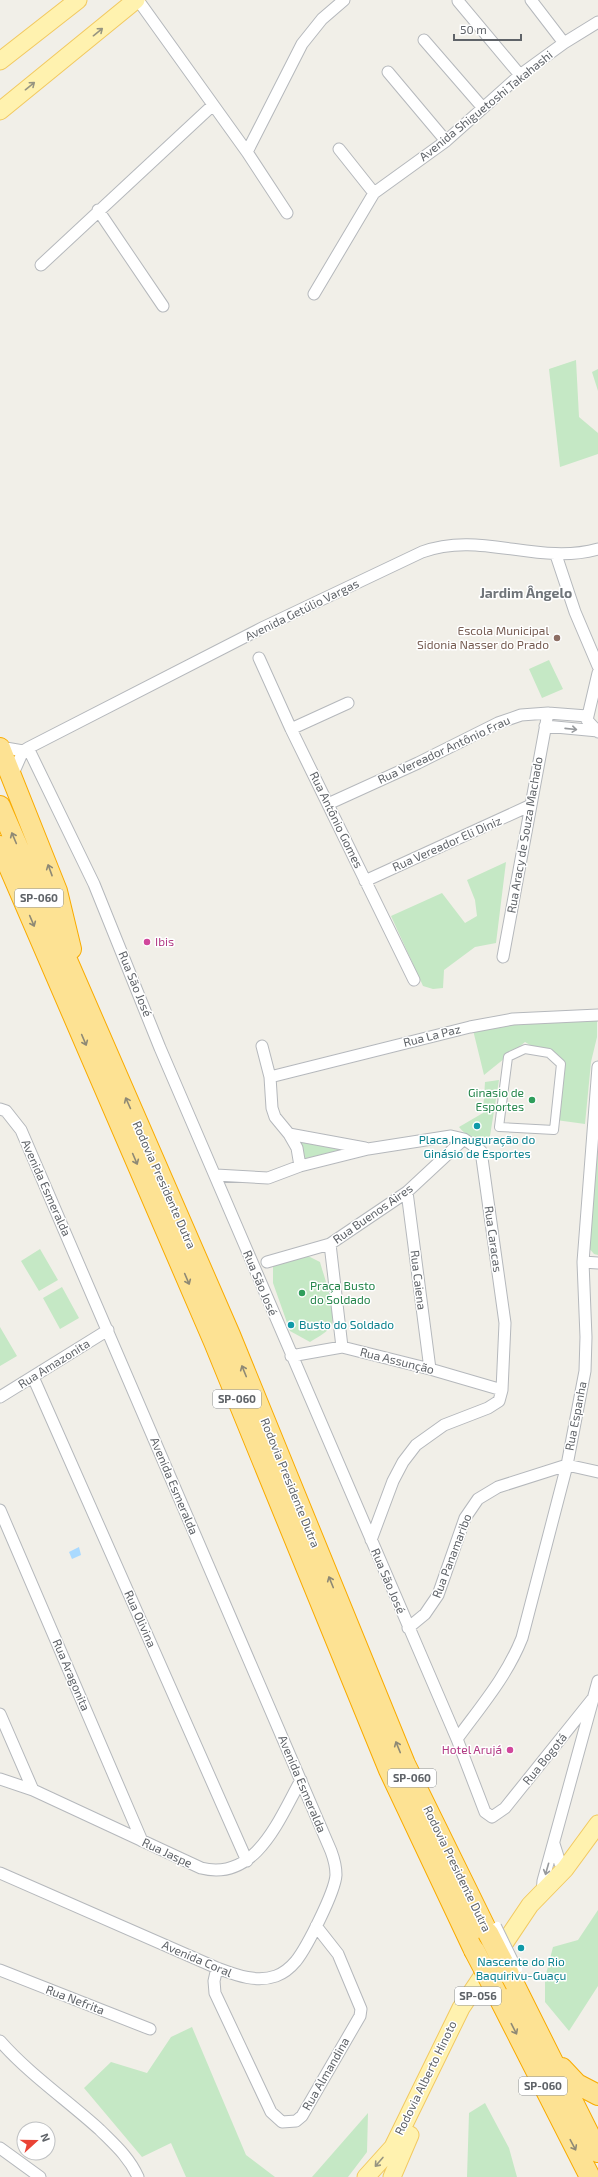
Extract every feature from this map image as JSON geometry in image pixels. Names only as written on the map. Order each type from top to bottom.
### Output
[{"type":"highway","points":[[0,748],[58,891],[78,990]]},
{"type":"highway","name":"Rodovia Presidente Dutra","points":[[0,806],[78,990],[230,1336],[405,1764],[493,1929],[513,1971],[544,2046],[598,2152]]},
{"type":"highway","name":"Rodovia Presidente Dutra","points":[[0,846],[214,1342],[389,1770],[474,1950],[590,2177]]},
{"type":"highway","points":[[544,2046],[577,2084],[598,2095]]},
{"type":"main road","points":[[0,61],[78,0]]},
{"type":"main road","points":[[0,111],[137,0]]},
{"type":"main road","name":"Rodovia Alberto Hinoto","points":[[392,2177],[455,2034],[474,2001],[544,1897],[598,1824]]},
{"type":"main road","name":"Rodovia Alberto Hinoto","points":[[366,2177],[392,2147],[461,2008],[530,1905],[544,1897],[598,1834]]},
{"type":"street","points":[[137,0],[247,152],[287,213]]},
{"type":"street","points":[[247,152],[302,44],[322,19],[344,0]]},
{"type":"street","points":[[532,0],[564,43]]},
{"type":"street","points":[[458,1],[520,75]]},
{"type":"street","name":"Avenida Shiguetoshi Takahashi","points":[[314,294],[374,193],[446,141],[520,75],[564,43],[598,22]]},
{"type":"street","points":[[424,40],[483,108]]},
{"type":"street","points":[[388,72],[446,141]]},
{"type":"street","points":[[41,264],[213,105]]},
{"type":"street","points":[[339,148],[374,193]]},
{"type":"street","points":[[98,210],[162,306]]},
{"type":"street","name":"Avenida Getúlio Vargas","points":[[26,750],[264,627],[431,548],[450,544],[465,544],[556,555],[578,554],[598,549]]},
{"type":"street","points":[[556,555],[575,612],[598,666]]},
{"type":"street","name":"Rua Antônio Gomes","points":[[259,658],[291,729],[414,980]]},
{"type":"street","points":[[598,673],[587,716],[589,724],[598,732]]},
{"type":"street","points":[[291,729],[348,703]]},
{"type":"street","name":"Rua Vereador Antônio Frau","points":[[328,804],[418,763],[498,723],[521,715],[548,713],[587,716]]},
{"type":"street","name":"Rua Aracy de Souza Machado","points":[[503,957],[548,713]]},
{"type":"street","points":[[545,726],[598,732]]},
{"type":"street","points":[[0,748],[26,750],[12,776]]},
{"type":"street","name":"Rua São José","points":[[26,750],[94,884],[160,1048],[216,1175],[291,1356],[457,1739],[485,1812],[492,1817]]},
{"type":"street","name":"Rua Vereador Eli Diniz","points":[[366,881],[530,806]]},
{"type":"street","name":"Rua La Paz","points":[[270,1077],[491,1023],[513,1019],[598,1015]]},
{"type":"street","points":[[262,1046],[270,1077],[272,1108],[275,1117],[289,1134],[297,1148],[300,1166]]},
{"type":"street","points":[[525,1049],[549,1052],[561,1064],[555,1120],[554,1130],[498,1127],[508,1057],[525,1049]]},
{"type":"street","name":"Rua Espanha","points":[[457,1739],[505,1674],[516,1654],[522,1638],[567,1465],[585,1371],[586,1337],[583,1262],[598,1067]]},
{"type":"street","name":"Avenida Esmeralda","points":[[3,1110],[20,1130],[108,1330],[301,1780],[335,1864]]},
{"type":"street","points":[[289,1134],[368,1149]]},
{"type":"street","name":"Rua Caracas","points":[[216,1175],[268,1178],[300,1166],[368,1149],[451,1136],[464,1139],[481,1151],[505,1323],[502,1390]]},
{"type":"street","name":"Rua Buenos Aires","points":[[267,1262],[330,1244],[407,1192],[464,1139]]},
{"type":"street","name":"Rua Caiena","points":[[407,1192],[430,1369]]},
{"type":"street","points":[[330,1244],[342,1347]]},
{"type":"street","points":[[583,1262],[598,1263]]},
{"type":"street","name":"Rua Amazonita","points":[[0,1397],[108,1330]]},
{"type":"street","name":"Rua Assunção","points":[[291,1356],[342,1347],[430,1369],[502,1390]]},
{"type":"street","name":"Rua Olivina","points":[[33,1377],[247,1862]]},
{"type":"street","points":[[371,1540],[393,1481],[403,1462],[416,1445],[444,1425],[488,1408],[498,1401],[502,1390]]},
{"type":"street","points":[[567,1465],[598,1472]]},
{"type":"street","name":"Rua Panamaribo","points":[[408,1628],[432,1606],[438,1594],[465,1518],[478,1499],[498,1487],[567,1465]]},
{"type":"street","name":"Rua Aragonita","points":[[0,1510],[142,1841]]},
{"type":"street","points":[[544,1897],[543,1881],[598,1681]]},
{"type":"street","name":"Rua Bogotá","points":[[492,1817],[505,1808],[594,1697]]},
{"type":"street","points":[[0,1714],[33,1790]]},
{"type":"street","name":"Rua Jaspe","points":[[0,1780],[33,1790],[201,1868],[212,1871],[224,1871],[247,1862]]},
{"type":"street","points":[[247,1862],[273,1829],[301,1780]]},
{"type":"street","points":[[554,1844],[560,1863],[565,1869]]},
{"type":"street","name":"Avenida Coral","points":[[0,1873],[217,1968],[249,1978],[265,1978],[277,1976],[296,1960],[316,1926],[333,1888],[336,1876],[335,1864]]},
{"type":"street","name":"Rua Almandina","points":[[217,1968],[214,1981],[215,1993],[271,2112],[282,2122],[296,2121],[302,2116],[360,2016],[361,2010],[338,1954],[316,1926]]},
{"type":"street","name":"Rua Nefrita","points":[[0,1970],[150,2029]]},
{"type":"street","points":[[0,2041],[11,2053],[82,2114],[124,2153],[138,2177]]},
{"type":"street","points":[[0,2148],[40,2177]]},
{"type":"green space","points":[[576,360],[579,417],[598,433],[598,454],[560,467],[549,369]]},
{"type":"green space","points":[[598,369],[598,391],[592,372]]},
{"type":"green space","points":[[549,660],[563,689],[542,698],[529,669]]},
{"type":"green space","points":[[506,862],[496,943],[475,947],[444,970],[443,988],[433,989],[423,986],[391,916],[442,893],[465,923],[477,916],[475,900],[467,880]]},
{"type":"green space","points":[[597,1013],[597,1037],[591,1062],[585,1124],[556,1120],[563,1065],[525,1042],[484,1075],[473,1030],[516,1020]]},
{"type":"green space","points":[[499,1080],[489,1142],[472,1138],[459,1127],[483,1113],[485,1082]]},
{"type":"green space","points":[[598,1134],[598,1255],[594,1254],[588,1247]]},
{"type":"green space","points":[[298,1140],[354,1149],[304,1163]]},
{"type":"green space","points":[[40,1249],[58,1280],[39,1291],[21,1261]]},
{"type":"green space","name":"Praça Busto do Soldado","points":[[306,1255],[320,1262],[330,1297],[333,1315],[332,1323],[329,1329],[310,1342],[290,1331],[273,1283],[273,1266],[289,1258]]},
{"type":"green space","points":[[62,1287],[79,1318],[60,1329],[43,1298]]},
{"type":"green space","points":[[0,1327],[17,1356],[0,1366]]},
{"type":"green space","points":[[598,1910],[598,1986],[569,2031],[545,2002],[545,1978],[553,1947],[578,1940]]},
{"type":"green space","points":[[192,2027],[246,2155],[275,2177],[186,2177],[171,2143],[142,2157],[84,2088],[111,2062],[147,2073],[171,2037]]},
{"type":"green space","points":[[485,2103],[509,2148],[517,2177],[467,2177],[469,2113]]},
{"type":"green space","points":[[368,2113],[367,2152],[348,2177],[312,2177]]},
{"type":"water","points":[[79,1547],[81,1555],[72,1559],[69,1552]]},
{"type":"place","name":"Escola Municipal Sidonia Nasser do Prado","points":[[557,638]]},
{"type":"place","name":"Ibis","points":[[147,942]]},
{"type":"place","name":"Ginasio de Esportes","points":[[532,1100]]},
{"type":"place","name":"Placa Inauguração do Ginásio de Esportes","points":[[477,1126]]},
{"type":"place","name":"Praça Busto do Soldado","points":[[302,1293]]},
{"type":"place","name":"Busto do Soldado","points":[[291,1325]]},
{"type":"place","name":"Hotel Arujá","points":[[510,1750]]},
{"type":"place","name":"Nascente do Rio Baquirivu-Guaçu","points":[[521,1948]]},
{"type":"district","name":"Jardim Ângelo","points":[[526,593]]}]
